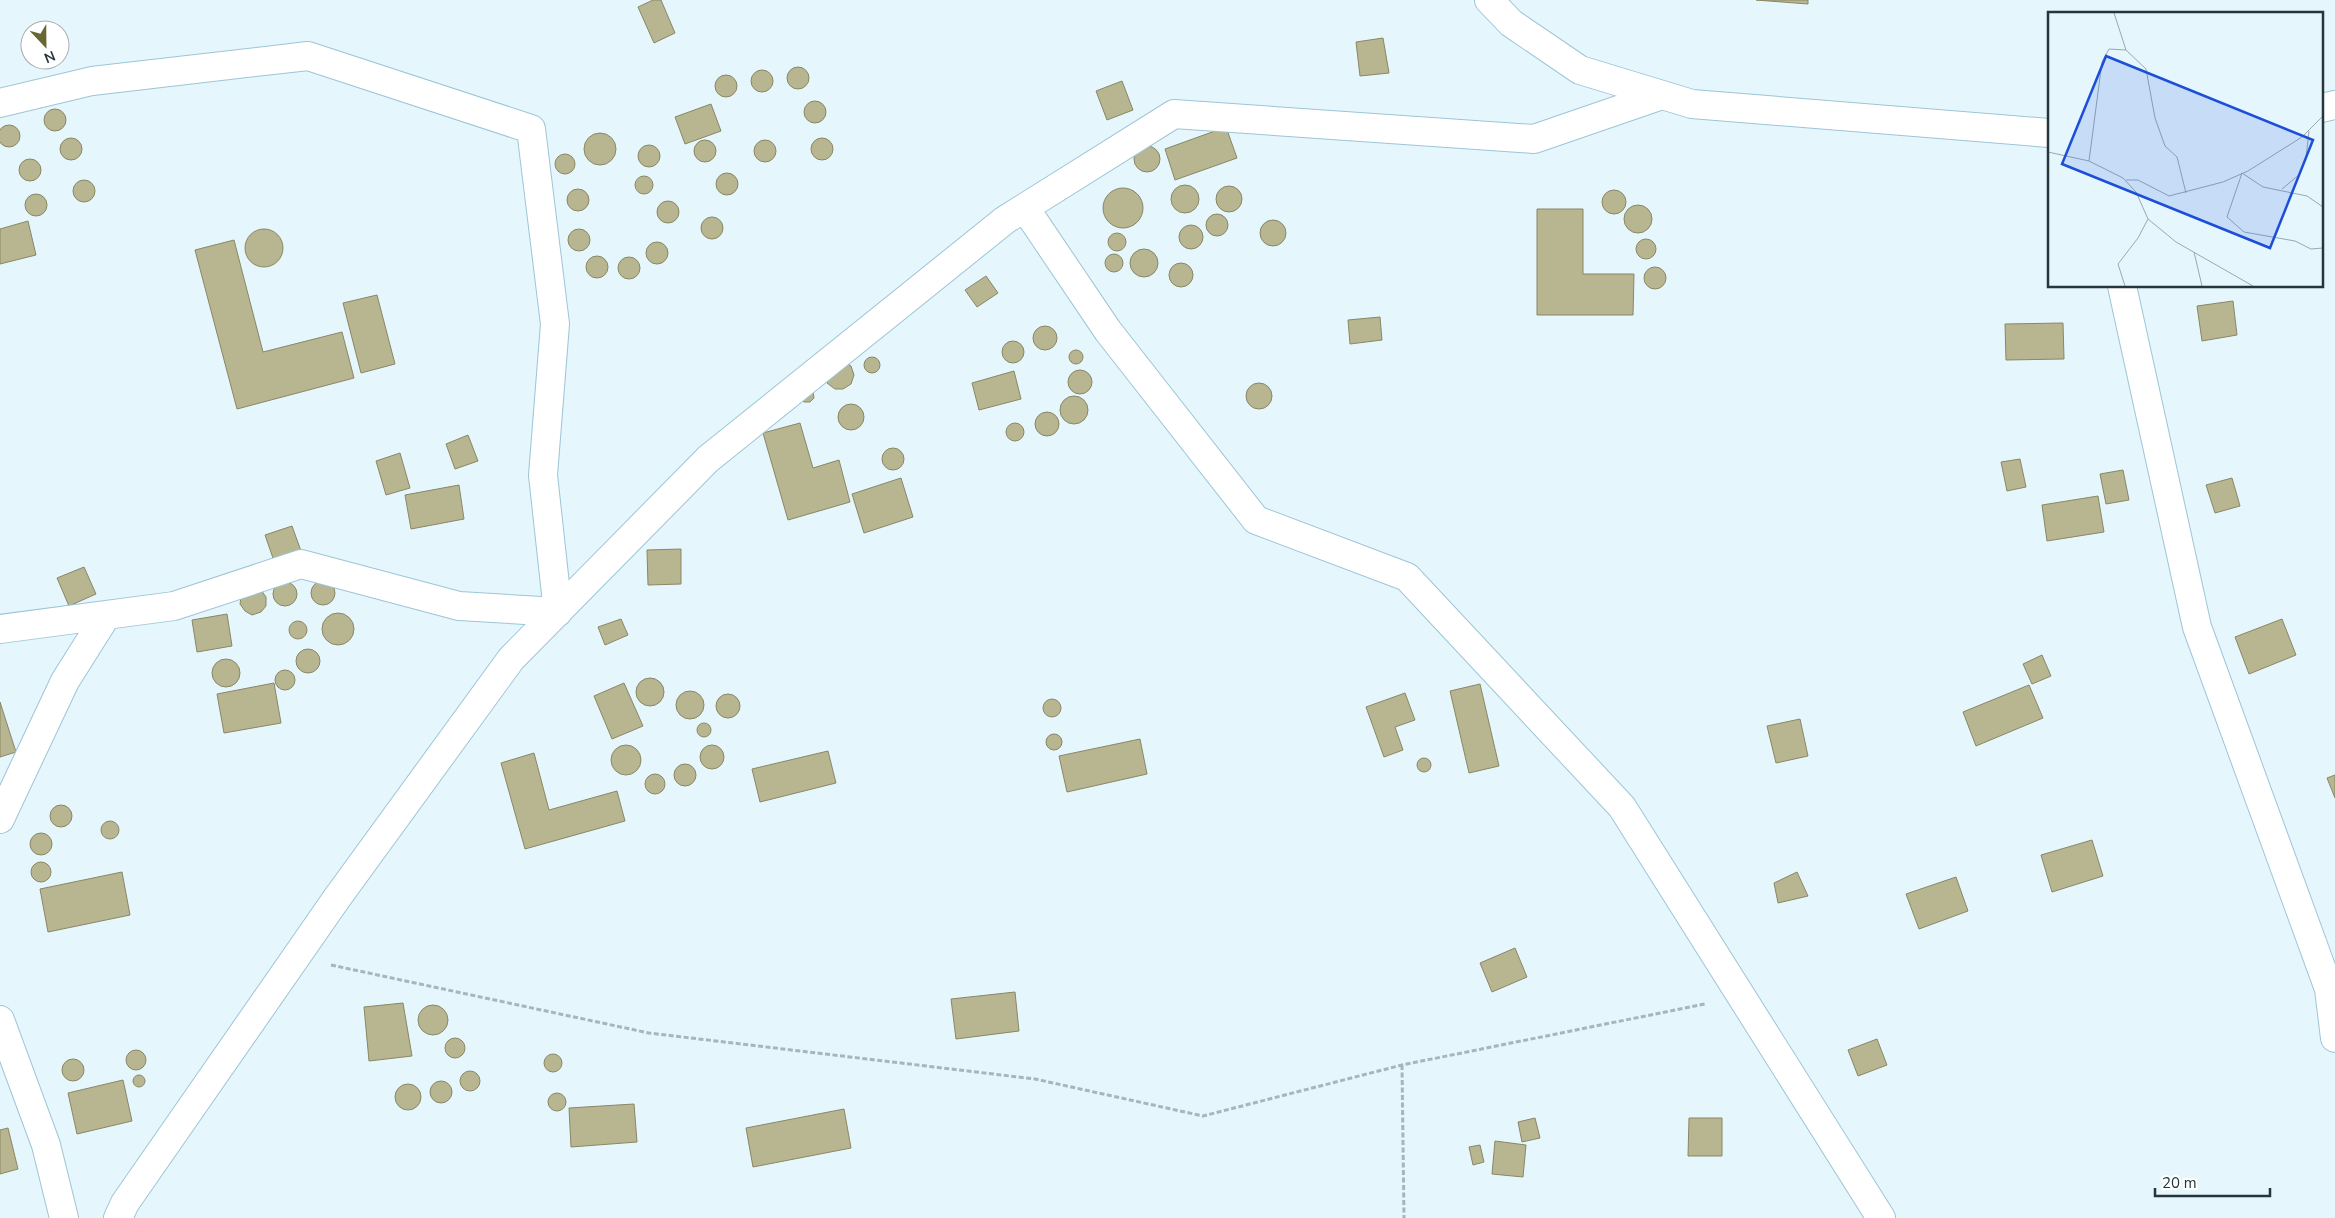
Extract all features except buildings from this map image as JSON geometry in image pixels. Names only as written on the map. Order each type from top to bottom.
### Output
[{"type":"street","points":[[1489,0],[1511,23],[1580,70],[1692,104],[2048,133]]},
{"type":"street","points":[[0,103],[92,81],[308,56],[531,129],[555,324],[543,475],[558,612]]},
{"type":"street","points":[[118,1218],[131,1195],[296,958],[511,659],[708,459],[1005,220],[1174,114],[1534,139],[1662,95]]},
{"type":"street","points":[[2322,108],[2335,105]]},
{"type":"street","points":[[1025,208],[1108,331],[1256,520],[1407,577],[1622,807],[1881,1218]]},
{"type":"street","points":[[2122,288],[2197,627],[2329,989],[2335,1038]]},
{"type":"street","points":[[0,630],[174,606],[301,564],[459,606],[558,612]]},
{"type":"street","points":[[0,819],[65,681],[106,616]]},
{"type":"street","points":[[0,1020],[46,1145],[64,1218]]},
{"type":"path","points":[[296,958],[649,1033],[1035,1079],[1203,1116],[1402,1065],[1742,997]]},
{"type":"path","points":[[1402,1065],[1404,1218]]}]
